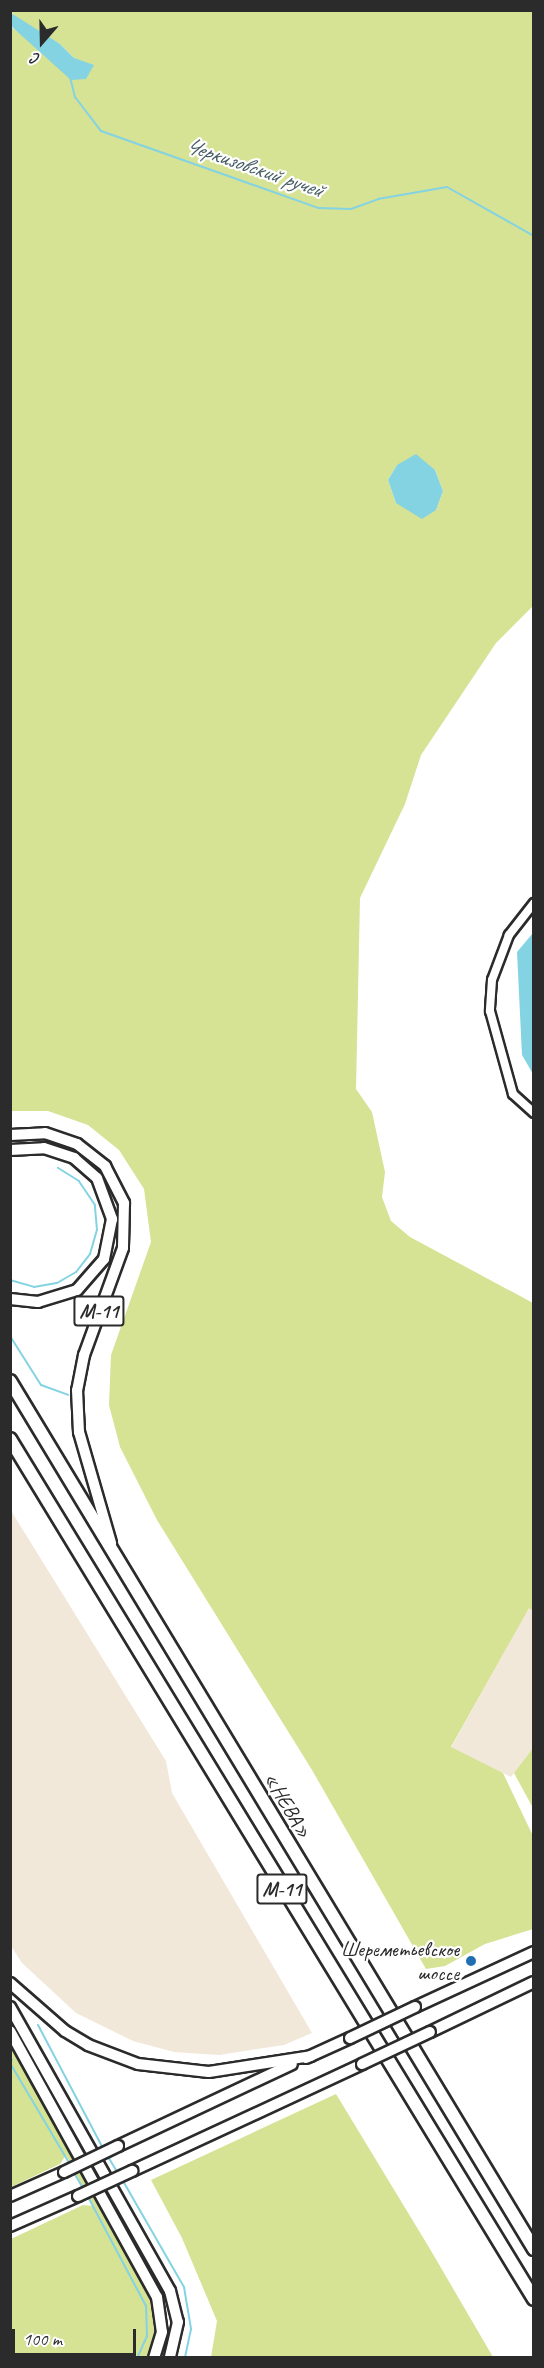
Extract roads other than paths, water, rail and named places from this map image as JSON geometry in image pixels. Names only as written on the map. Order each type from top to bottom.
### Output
[{"type":"highway","name":"«НЕВА»","points":[[10,1382],[534,2249]]},
{"type":"highway","name":"М-11","points":[[10,1438],[534,2299]]},
{"type":"main road","name":"М-11","points":[[10,1135],[45,1133],[77,1144],[105,1166],[124,1203],[123,1248],[84,1355],[77,1390],[83,1452],[117,1561]]},
{"type":"main road","name":"М-11","points":[[10,1150],[44,1148],[74,1158],[97,1178],[112,1220],[104,1259],[77,1290],[38,1302],[10,1299]]},
{"type":"main road","name":"М-11","points":[[10,1446],[25,1464]]},
{"type":"main road","points":[[10,2196],[534,1952]]},
{"type":"main road","points":[[10,2226],[534,1982]]},
{"type":"main road","points":[[10,1983],[65,2031],[88,2045],[138,2064],[209,2072],[266,2066],[311,2056]]},
{"type":"main road","points":[[10,2007],[170,2291],[178,2322],[170,2358]]},
{"type":"main road","points":[[10,2031],[148,2277],[162,2317],[154,2358]]},
{"type":"main road","points":[[10,2231],[32,2217]]},
{"type":"street","points":[[534,903],[509,935],[492,980],[490,1011],[513,1094],[534,1113]]},
{"type":"water","points":[[11,13],[60,44],[74,58],[94,65],[86,79],[71,80],[11,26]]},
{"type":"water","points":[[416,454],[435,470],[443,491],[436,510],[422,519],[396,503],[388,480],[397,465]]},
{"type":"water","points":[[533,933],[533,1074],[522,1055],[517,952]]},
{"type":"waterway","name":"Черкизовский ручей","points":[[70,77],[75,97],[101,131],[319,208],[351,209],[378,199],[447,187],[534,236]]},
{"type":"waterway","points":[[10,1280],[34,1287],[57,1283],[76,1272],[90,1254],[97,1230],[95,1205],[79,1181],[58,1168]]},
{"type":"waterway","points":[[10,1336],[41,1385],[68,1395]]},
{"type":"waterway","points":[[38,2025],[104,2150]]},
{"type":"waterway","points":[[10,2063],[71,2166]]},
{"type":"waterway","points":[[107,2155],[118,2173]]},
{"type":"waterway","points":[[73,2171],[84,2190]]},
{"type":"waterway","points":[[123,2181],[184,2287],[191,2329],[185,2358]]},
{"type":"waterway","points":[[87,2195],[146,2306],[147,2336],[137,2358]]},
{"type":"waterway","points":[[10,2354],[19,2358]]},
{"type":"place","name":"Шереметьевское шоссе","points":[[471,1961]]}]
